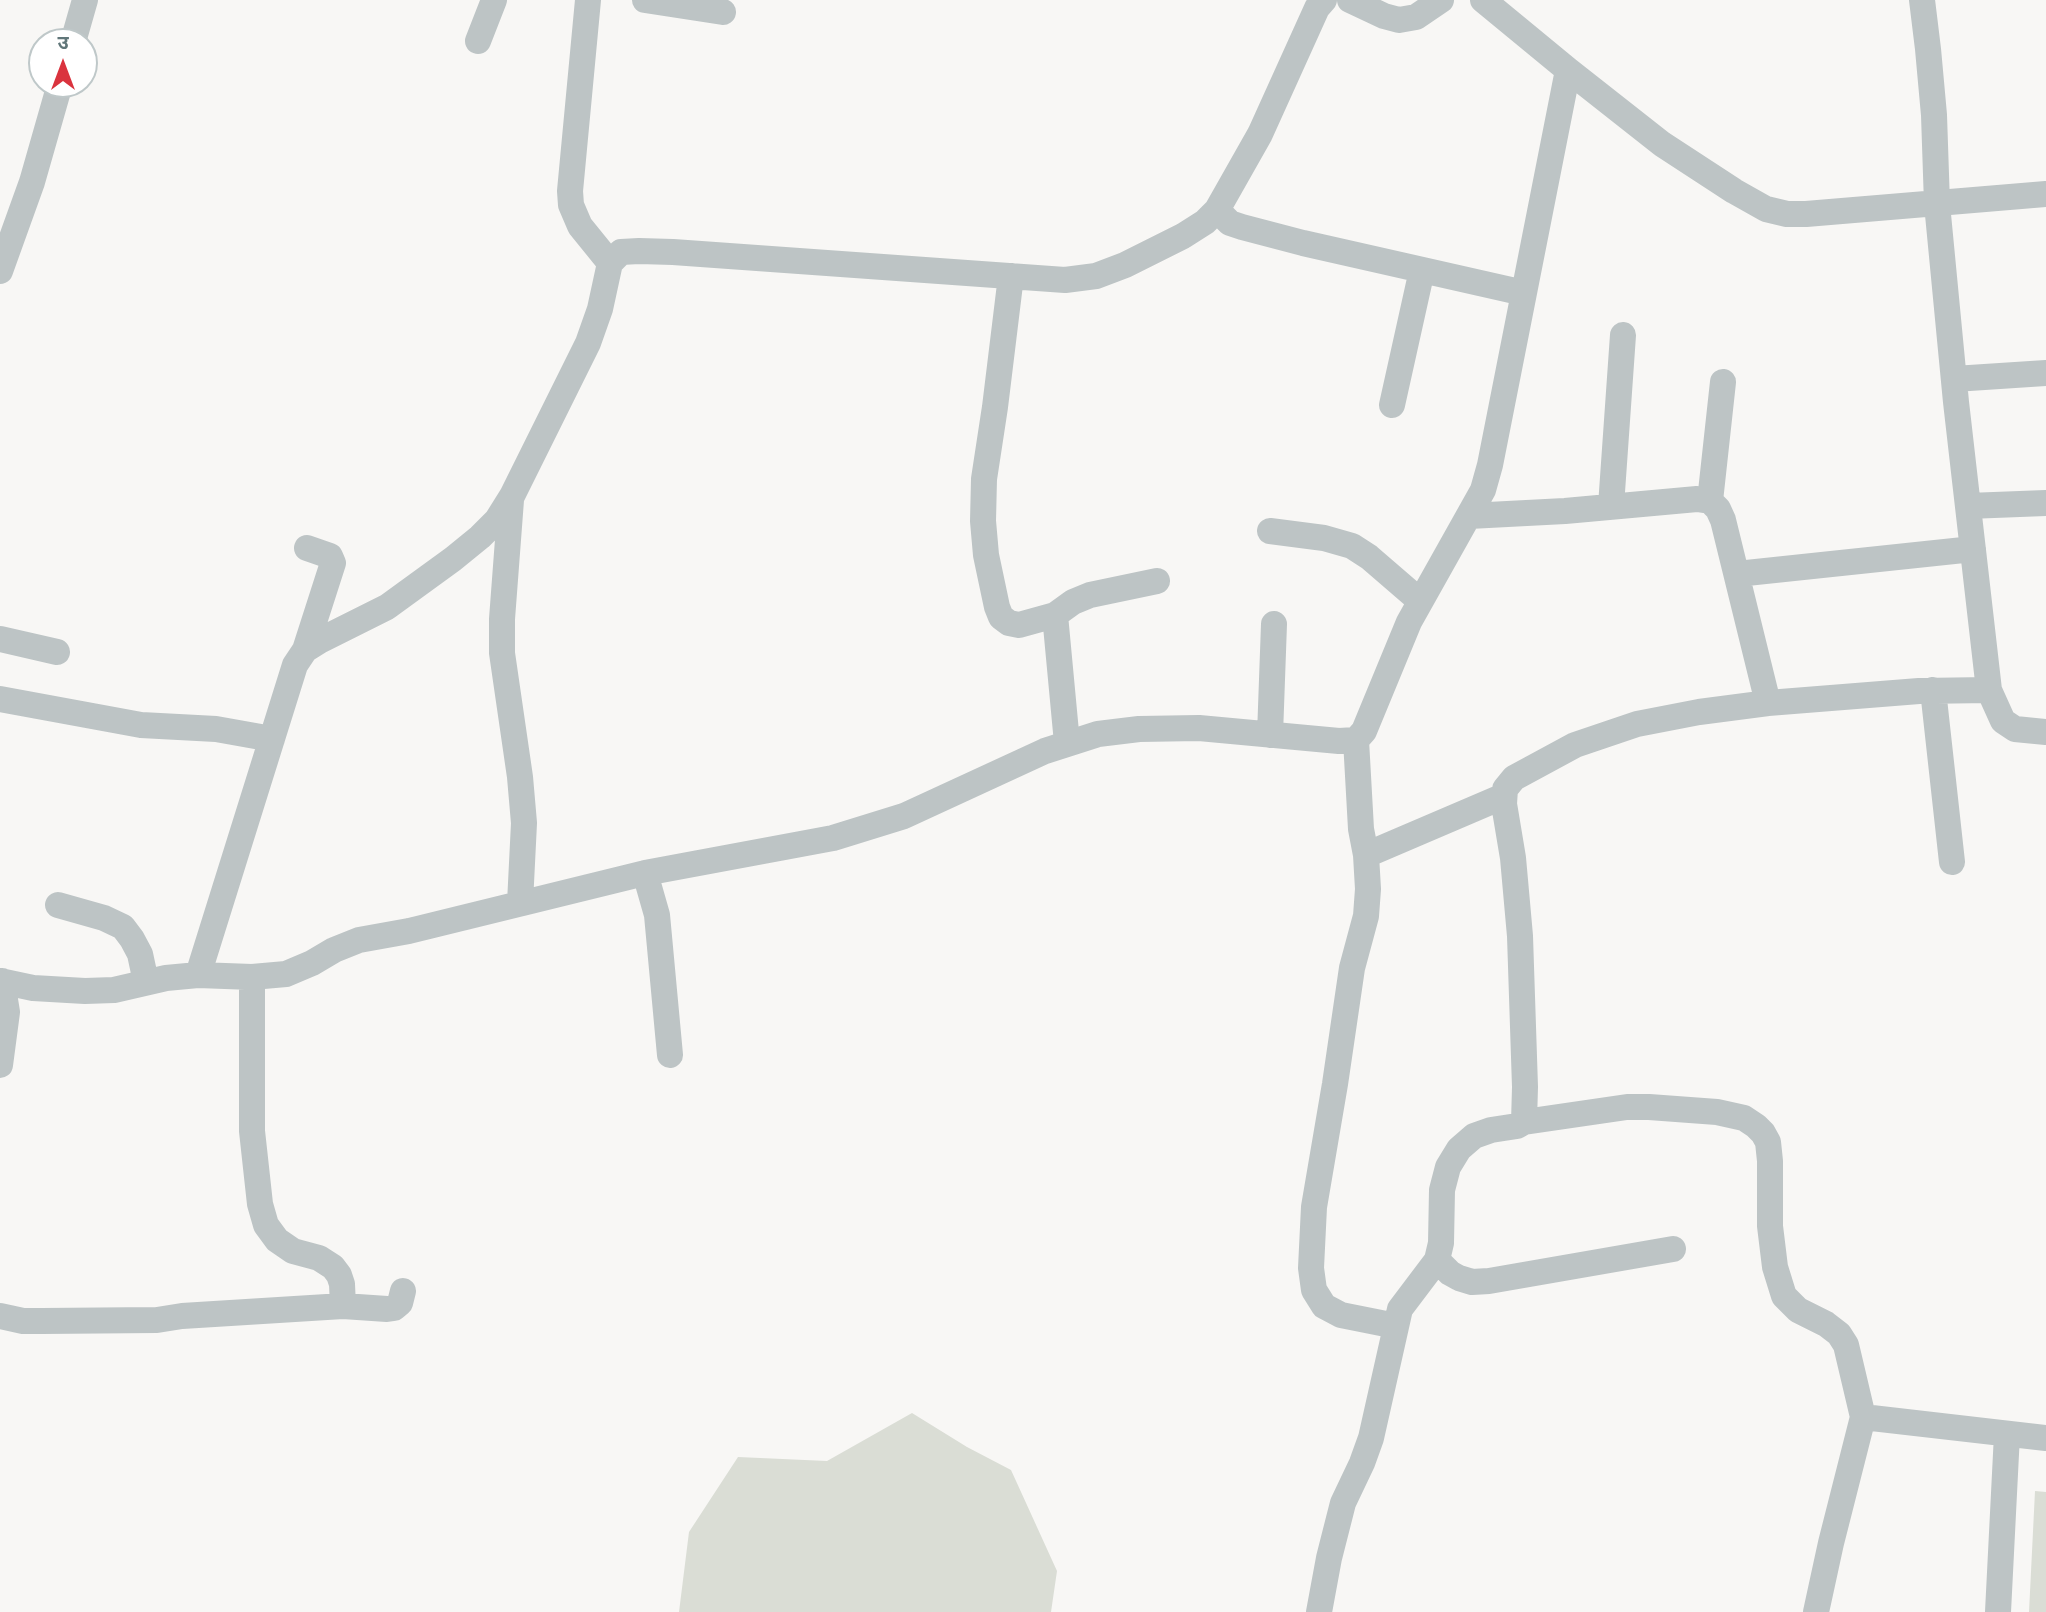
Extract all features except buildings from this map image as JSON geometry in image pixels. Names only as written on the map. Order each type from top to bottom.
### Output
[{"type":"street","points":[[77,28],[85,0]]},
{"type":"street","points":[[478,41],[494,0]]},
{"type":"street","points":[[588,0],[570,191],[571,205],[580,226],[610,262]]},
{"type":"street","points":[[645,0],[723,12]]},
{"type":"street","points":[[305,650],[387,607],[481,537],[497,520],[512,496],[588,343],[600,309],[610,262],[621,252],[639,250],[1065,280],[1096,276],[1125,265],[1183,236],[1217,211],[1260,134],[1317,8],[1324,0]]},
{"type":"street","points":[[1350,0],[1384,16],[1402,10],[1416,17],[1441,0]]},
{"type":"street","points":[[1483,0],[1662,144],[1766,209],[1787,214],[1806,214],[2046,194]]},
{"type":"street","points":[[1922,0],[1934,115],[1937,204],[1989,690],[2003,721],[2015,729],[2046,732]]},
{"type":"street","points":[[1396,1326],[1341,1315],[1324,1306],[1314,1290],[1311,1268],[1314,1207],[1352,968],[1366,916],[1368,890],[1361,829],[1356,740],[1364,731],[1409,622],[1483,491],[1568,70]]},
{"type":"street","points":[[3,256],[33,182],[56,98]]},
{"type":"street","points":[[1217,211],[1230,223],[1242,227],[1524,293]]},
{"type":"street","points":[[1392,405],[1422,270]]},
{"type":"street","points":[[1011,276],[984,479],[983,521],[986,555],[1001,617],[1009,623],[1019,625],[1055,615],[1073,602],[1090,595],[1157,582]]},
{"type":"street","points":[[1611,506],[1623,335]]},
{"type":"street","points":[[1954,379],[2046,373]]},
{"type":"street","points":[[1710,501],[1723,382]]},
{"type":"street","points":[[512,496],[502,619],[502,653],[524,823],[520,903]]},
{"type":"street","points":[[1469,516],[1565,511],[1697,499],[1710,501],[1723,520],[1768,703]]},
{"type":"street","points":[[1968,506],[2046,503]]},
{"type":"street","points":[[1270,531],[1324,538],[1352,546],[1369,557],[1420,601]]},
{"type":"street","points":[[198,975],[295,665],[305,650],[333,563],[330,556],[307,548]]},
{"type":"street","points":[[1737,574],[1973,549]]},
{"type":"street","points":[[1055,615],[1067,743]]},
{"type":"street","points":[[1270,736],[1275,624]]},
{"type":"street","points":[[0,639],[57,652]]},
{"type":"street","points":[[1524,1122],[1520,936],[1513,858],[1503,804],[1505,789],[1514,778],[1576,745],[1637,724],[1699,712],[1768,703],[1933,690],[1989,690]]},
{"type":"street","points":[[1933,690],[1952,862]]},
{"type":"street","points":[[0,699],[141,725],[216,729],[272,739]]},
{"type":"street","points":[[0,1065],[7,1012],[1,981],[33,988],[85,991],[114,990],[146,982],[198,975],[253,977],[286,974],[359,940],[409,931],[645,873],[833,838],[904,816],[1045,751],[1098,734],[1139,729],[1199,727],[1270,736],[1356,740]]},
{"type":"street","points":[[1366,855],[1504,796]]},
{"type":"street","points":[[645,873],[657,915],[670,1055]]},
{"type":"street","points":[[58,905],[104,918],[123,927],[139,954],[146,982]]},
{"type":"street","points":[[253,977],[252,1131],[260,1204],[266,1226],[276,1240],[293,1251],[318,1258],[333,1267],[339,1275],[343,1306]]},
{"type":"street","points":[[1319,1612],[1343,1503],[1362,1463],[1370,1438],[1401,1309],[1437,1260],[1441,1242],[1442,1190],[1448,1167],[1459,1149],[1474,1136],[1491,1130],[1517,1126],[1524,1122],[1627,1107],[1717,1112],[1744,1118],[1763,1133],[1768,1142],[1770,1161],[1770,1226],[1775,1267],[1784,1296],[1798,1310],[1839,1334],[1846,1345],[1863,1418],[1816,1612]]},
{"type":"street","points":[[1437,1260],[1459,1279],[1472,1282],[1673,1249]]},
{"type":"street","points":[[0,1316],[23,1321],[157,1320],[182,1316],[343,1306],[387,1309],[400,1303],[403,1292]]},
{"type":"street","points":[[1863,1418],[2046,1438]]},
{"type":"street","points":[[1998,1612],[2007,1434]]},
{"type":"shaded area","points":[[912,1413],[1011,1470],[1057,1571],[1051,1612],[679,1612],[689,1532],[738,1457],[827,1461]]},
{"type":"shaded area","points":[[2035,1491],[2046,1492],[2046,1612],[2029,1612]]}]
